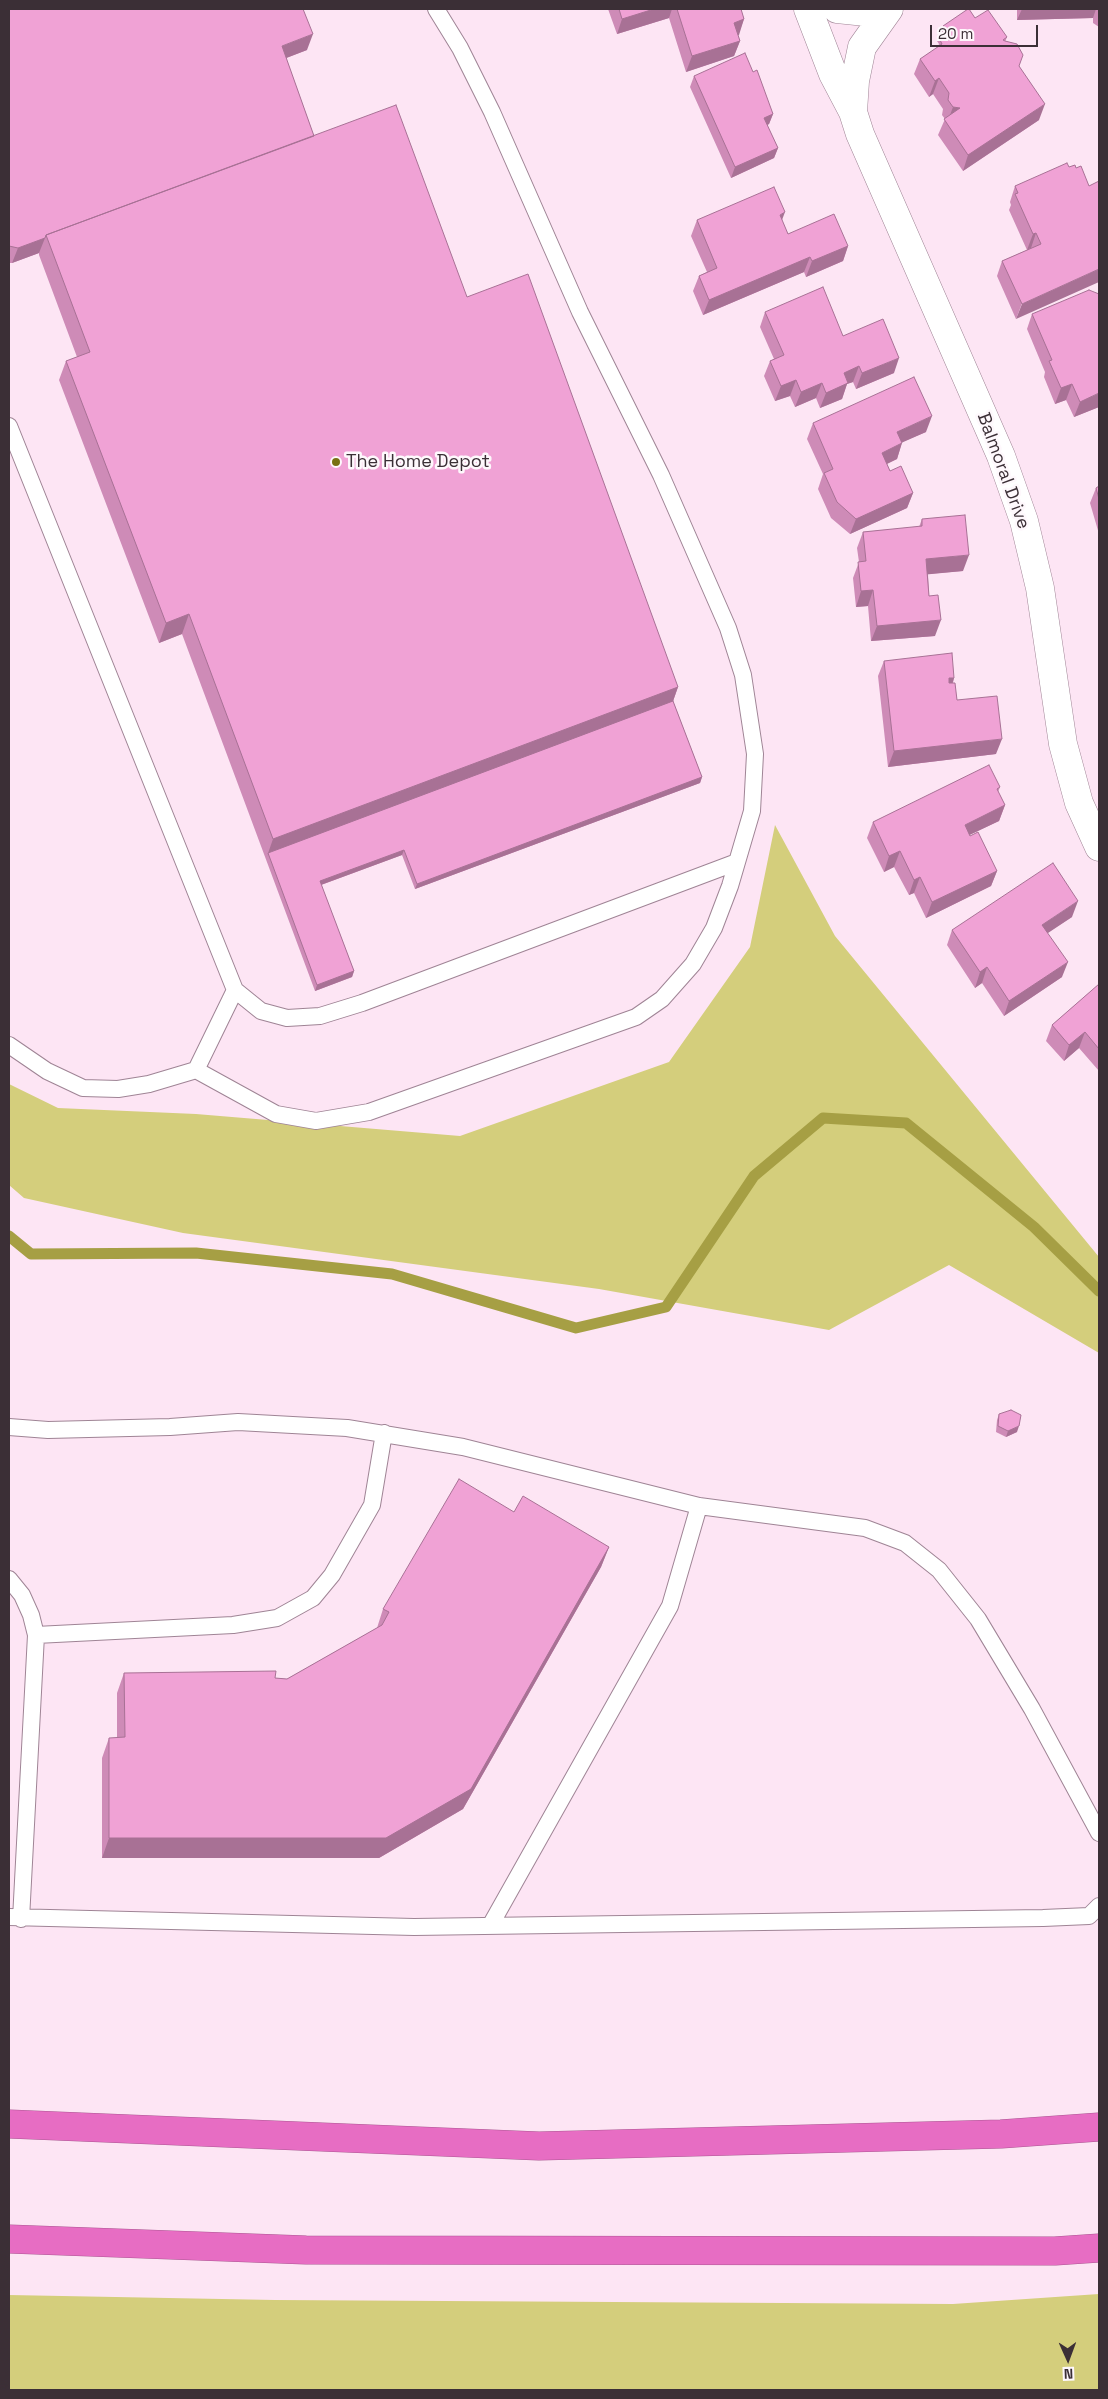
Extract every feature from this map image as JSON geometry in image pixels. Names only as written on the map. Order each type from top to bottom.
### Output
[{"type":"highway","points":[[9,2124],[539,2146],[1000,2134],[1099,2127]]},
{"type":"highway","points":[[9,2239],[306,2250],[1055,2251],[1099,2248]]},
{"type":"street","name":"Balmoral Drive","points":[[808,9],[833,74],[853,112],[864,143],[1002,456],[1024,521],[1040,588],[1064,744],[1079,803],[1099,847]]},
{"type":"street","points":[[837,9],[866,12],[883,9]]},
{"type":"street","name":"Balmoral Drive","points":[[853,112],[855,81],[862,47],[889,9]]},
{"type":"lane","points":[[9,1045],[47,1071],[83,1088],[118,1089],[149,1084],[196,1070],[276,1114],[316,1121],[369,1112],[636,1017],[662,999],[693,964],[714,928],[752,811],[755,754],[743,675],[728,628],[660,475],[580,312],[492,112],[460,48],[436,9]]},
{"type":"lane","points":[[9,426],[235,990],[261,1011],[287,1018],[320,1016],[372,1000],[737,862]]},
{"type":"lane","points":[[196,1070],[235,990]]},
{"type":"lane","points":[[9,1427],[48,1430],[170,1427],[238,1422],[347,1428],[463,1447],[699,1506],[865,1528],[905,1543],[939,1570],[978,1619],[1032,1709],[1099,1833]]},
{"type":"lane","points":[[36,1636],[233,1625],[277,1618],[313,1598],[332,1575],[372,1504],[384,1433]]},
{"type":"lane","points":[[490,1926],[670,1606],[699,1506]]},
{"type":"lane","points":[[9,1579],[22,1595],[31,1615],[36,1636],[15,1918],[414,1927],[1043,1918],[1089,1916],[1099,1906]]},
{"type":"shaded area","points":[[775,825],[835,936],[1099,1257],[1099,1353],[949,1265],[829,1330],[599,1289],[183,1233],[24,1198],[9,1185],[9,1084],[58,1108],[196,1114],[460,1136],[669,1062],[750,947]]},
{"type":"shaded area","points":[[1099,2294],[1099,2390],[9,2390],[9,2295],[275,2300],[953,2304]]},
{"type":"building","points":[[9,9],[303,9],[313,34],[282,46],[314,136],[46,235],[45,238],[18,248],[9,246]]},
{"type":"building","points":[[619,9],[654,9],[622,19]]},
{"type":"building","points":[[677,9],[741,9],[744,19],[734,23],[740,41],[692,56]]},
{"type":"building","points":[[968,9],[975,18],[988,10],[1007,37],[1003,40],[1017,44],[1023,55],[1019,66],[1045,104],[968,155],[944,119],[960,108],[953,107],[948,100],[949,93],[939,78],[935,81],[920,59],[942,44],[940,40],[949,34],[943,26]]},
{"type":"building","points":[[745,53],[753,72],[757,70],[773,114],[764,118],[778,148],[735,167],[694,76]]},
{"type":"building","name":"The Home Depot","points":[[396,105],[467,297],[528,274],[678,687],[273,839],[189,614],[166,623],[66,361],[90,352],[46,235]]},
{"type":"building","points":[[1067,163],[1069,167],[1075,165],[1076,168],[1081,166],[1089,186],[1099,181],[1099,269],[1022,304],[1002,261],[1041,244],[1036,233],[1033,234],[1015,194],[1018,193],[1015,186]]},
{"type":"building","points":[[774,187],[785,212],[780,215],[788,234],[834,214],[848,246],[812,261],[810,257],[709,300],[699,276],[717,268],[697,220]]},
{"type":"building","points":[[823,287],[843,336],[883,319],[899,358],[862,373],[859,366],[844,373],[848,383],[826,393],[822,383],[801,392],[796,380],[781,386],[770,361],[784,355],[765,312]]},
{"type":"building","points":[[1089,290],[1099,294],[1099,393],[1080,402],[1072,384],[1061,388],[1049,361],[1052,360],[1032,314]]},
{"type":"building","points":[[914,377],[932,416],[897,432],[902,443],[882,453],[890,471],[901,466],[913,493],[856,519],[837,502],[824,473],[833,469],[813,423]]},
{"type":"building","points":[[1099,486],[1099,499],[1096,488]]},
{"type":"building","points":[[965,515],[969,555],[926,559],[929,596],[938,595],[941,620],[877,626],[873,590],[861,591],[858,562],[866,561],[863,532],[922,526],[922,519]]},
{"type":"building","points":[[952,653],[954,678],[949,678],[949,683],[955,683],[957,700],[997,696],[1002,739],[894,751],[884,661]]},
{"type":"building","points":[[673,701],[702,777],[417,884],[404,850],[320,881],[354,971],[317,985],[268,853]]},
{"type":"building","points":[[989,765],[1000,787],[997,789],[1005,805],[965,825],[970,836],[978,832],[997,871],[932,902],[920,877],[914,880],[900,851],[889,856],[873,822]]},
{"type":"building","points":[[1053,863],[1078,901],[1042,925],[1068,962],[1009,1001],[987,967],[980,972],[952,930]]},
{"type":"building","points":[[1099,984],[1099,1049],[1085,1032],[1069,1045],[1052,1025]]},
{"type":"building","points":[[1011,1410],[1021,1415],[1019,1426],[1008,1431],[998,1426],[999,1414]]},
{"type":"building","points":[[459,1479],[514,1512],[523,1496],[609,1547],[471,1789],[386,1838],[109,1838],[109,1738],[125,1737],[124,1673],[276,1671],[275,1678],[287,1679],[382,1625],[389,1612],[383,1609]]},
{"type":"waterway","points":[[9,1236],[31,1254],[196,1253],[392,1274],[576,1328],[666,1307],[754,1176],[823,1118],[906,1123],[1034,1227],[1099,1291]]},
{"type":"place","name":"The Home Depot","points":[[336,462]]}]
